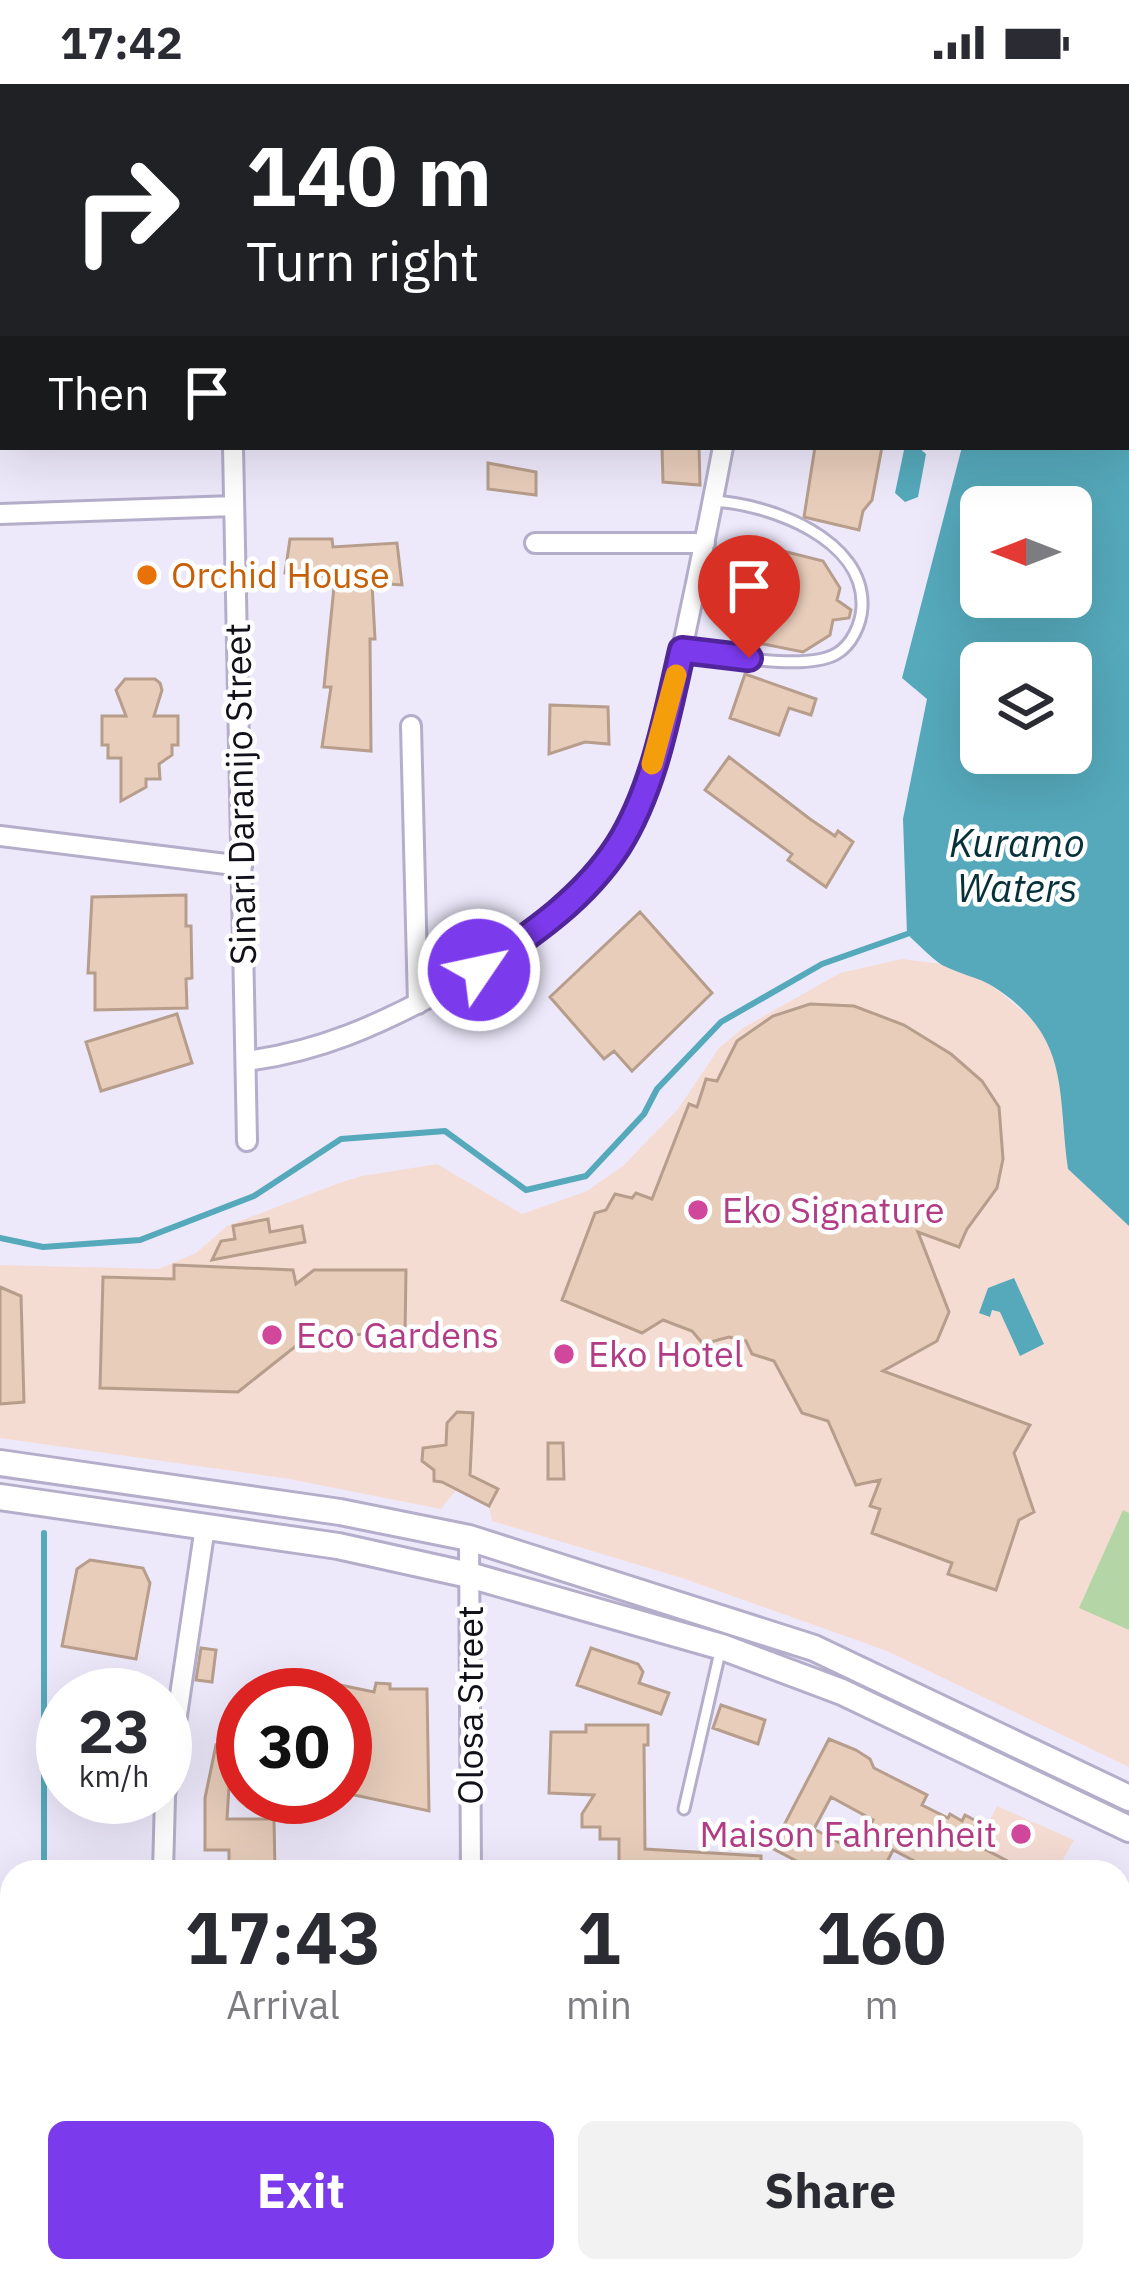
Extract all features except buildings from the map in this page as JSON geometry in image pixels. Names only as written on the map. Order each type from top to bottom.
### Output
[{"type":"main road","points":[[0,1463],[340,1512],[469,1538],[814,1648],[1129,1798]]},
{"type":"main road","points":[[0,1498],[338,1546],[469,1575],[722,1647],[842,1692],[1129,1829]]},
{"type":"street","name":"Sinari Daranijo Street","points":[[233,450],[247,1141]]},
{"type":"street","points":[[246,1061],[286,1056],[352,1036],[479,970],[545,926],[618,846],[642,796],[668,714],[722,450]]},
{"type":"street","points":[[0,514],[234,506]]},
{"type":"street","points":[[535,544],[705,542]]},
{"type":"street","points":[[411,726],[418,1004]]},
{"type":"street","points":[[0,836],[242,866]]},
{"type":"street","points":[[185,1668],[206,1527]]},
{"type":"street","name":"Olosa Street","points":[[469,1538],[471,1860]]},
{"type":"street","points":[[163,1860],[164,1824]]},
{"type":"lane","points":[[682,650],[783,662],[833,656],[849,644],[861,619],[862,593],[851,560],[793,520],[744,502],[713,501]]},
{"type":"lane","points":[[684,1809],[722,1647]]},
{"type":"shaded area","name":"Eko Hotel","points":[[902,959],[942,964],[969,974],[993,986],[1034,1021],[1050,1044],[1060,1072],[1068,1169],[1129,1226],[1129,1767],[887,1651],[682,1578],[492,1521],[489,1506],[457,1489],[441,1509],[289,1479],[0,1438],[0,1265],[159,1269],[196,1253],[227,1226],[339,1183],[437,1164],[522,1214],[587,1191],[623,1166],[678,1109],[719,1048],[743,1028],[840,973]]},
{"type":"shaded area","name":"Maison Fahrenheit","points":[[997,1806],[1074,1840],[1063,1860],[969,1860]]},
{"type":"green space","points":[[1123,1510],[1129,1513],[1129,1630],[1079,1608]]},
{"type":"water","points":[[904,450],[921,450],[926,454],[918,497],[905,502],[895,493]]},
{"type":"water","name":"Kuramo Waters","points":[[961,450],[1129,450],[1129,1226],[1068,1169],[1056,1067],[1036,1025],[994,987],[942,965],[907,934],[903,819],[927,699],[902,678]]},
{"type":"water","points":[[1014,1278],[1044,1344],[1020,1356],[1000,1312],[992,1310],[990,1317],[979,1313],[988,1288]]},
{"type":"waterway","points":[[0,1238],[43,1247],[140,1240],[254,1196],[341,1139],[445,1131],[526,1190],[586,1176],[644,1114],[657,1089],[721,1022],[822,964],[907,934]]},
{"type":"waterway","points":[[44,1533],[44,1860]]},
{"type":"slow traffic","points":[[652,764],[676,675]]},
{"type":"place","name":"Orchid House","points":[[147,575]]},
{"type":"place","name":"Eko Signature","points":[[698,1210]]},
{"type":"place","name":"Eco Gardens","points":[[272,1335]]},
{"type":"place","name":"Eko Hotel","points":[[564,1354]]},
{"type":"place","name":"Maison Fahrenheit","points":[[1021,1834]]},
{"type":"route","points":[[479,970],[545,926],[618,846],[642,796],[682,650],[749,658]]}]
